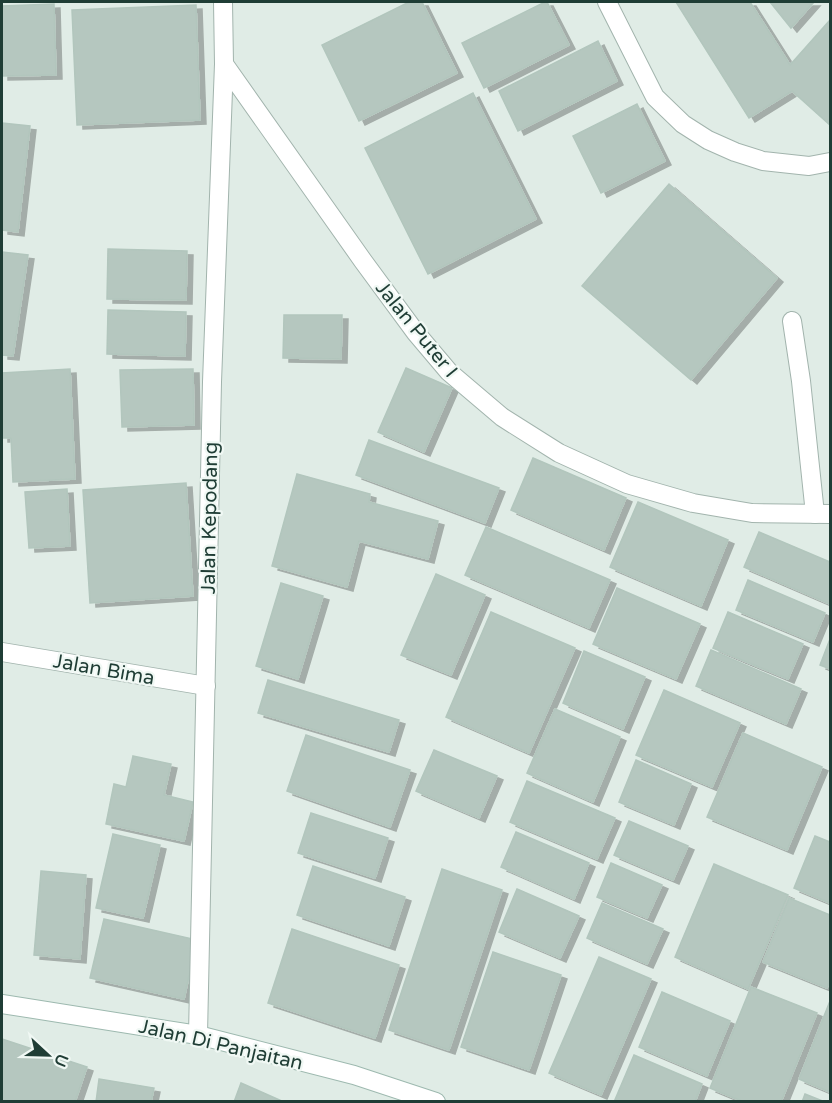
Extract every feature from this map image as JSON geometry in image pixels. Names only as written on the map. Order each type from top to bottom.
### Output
[{"type":"street","name":"Jalan Kepodang","points":[[198,1035],[212,382],[224,64],[223,2]]},
{"type":"street","points":[[607,2],[655,97],[683,124],[735,153],[764,161],[809,166],[831,162]]},
{"type":"street","name":"Jalan Puter I","points":[[224,64],[416,333],[448,372],[502,417],[559,453],[627,484],[693,503],[752,513],[823,514]]},
{"type":"street","points":[[792,321],[823,514]]},
{"type":"street","name":"Jalan Bima","points":[[2,652],[206,686]]},
{"type":"street","name":"Jalan Di Panjaitan","points":[[2,1004],[198,1035],[354,1075],[436,1101]]},
{"type":"building","points":[[409,2],[422,2],[457,73],[359,121],[322,45]]},
{"type":"building","points":[[545,2],[569,45],[484,88],[462,43]]},
{"type":"building","points":[[676,2],[750,2],[790,65],[830,20],[830,125],[792,91],[749,118]]},
{"type":"building","points":[[770,2],[814,2],[791,28]]},
{"type":"building","points":[[54,4],[56,75],[2,76],[2,6]]},
{"type":"building","points":[[196,5],[200,120],[77,125],[72,10]]},
{"type":"building","points":[[598,41],[617,81],[518,131],[499,91]]},
{"type":"building","points":[[473,93],[536,219],[428,274],[365,148]]},
{"type":"building","points":[[637,104],[665,161],[601,193],[573,136]]},
{"type":"building","points":[[2,123],[30,126],[18,232],[2,230]]},
{"type":"building","points":[[669,184],[777,278],[691,380],[582,286]]},
{"type":"building","points":[[108,249],[187,251],[186,300],[107,299]]},
{"type":"building","points":[[2,252],[28,255],[13,356],[2,355]]},
{"type":"building","points":[[108,310],[186,312],[185,356],[107,354]]},
{"type":"building","points":[[284,315],[342,315],[341,359],[283,358]]},
{"type":"building","points":[[406,368],[452,388],[424,452],[378,432]]},
{"type":"building","points":[[70,369],[75,479],[13,482],[11,438],[2,438],[2,373]]},
{"type":"building","points":[[193,369],[194,425],[122,427],[120,370]]},
{"type":"building","points":[[369,440],[499,488],[485,523],[356,475]]},
{"type":"building","points":[[533,458],[626,498],[604,550],[511,510]]},
{"type":"building","points":[[297,474],[370,494],[369,502],[438,521],[428,559],[359,541],[347,587],[272,566]]},
{"type":"building","points":[[186,483],[193,596],[90,603],[83,490]]},
{"type":"building","points":[[67,489],[70,546],[29,548],[25,492]]},
{"type":"building","points":[[638,502],[728,540],[701,606],[610,567]]},
{"type":"building","points":[[486,527],[610,580],[589,628],[465,575]]},
{"type":"building","points":[[759,532],[830,562],[830,604],[744,567]]},
{"type":"building","points":[[436,574],[485,595],[451,675],[401,655]]},
{"type":"building","points":[[748,580],[825,613],[813,642],[736,610]]},
{"type":"building","points":[[281,583],[323,596],[298,679],[256,666]]},
{"type":"building","points":[[617,588],[700,624],[676,679],[593,644]]},
{"type":"building","points":[[491,612],[575,648],[529,753],[446,717]]},
{"type":"building","points":[[728,612],[803,644],[788,679],[713,648]]},
{"type":"building","points":[[830,639],[830,669],[820,665]]},
{"type":"building","points":[[711,650],[801,689],[786,724],[696,686]]},
{"type":"building","points":[[584,651],[645,677],[623,729],[563,703]]},
{"type":"building","points":[[268,680],[399,720],[389,752],[258,713]]},
{"type":"building","points":[[664,690],[740,723],[712,787],[636,755]]},
{"type":"building","points":[[555,709],[620,737],[593,802],[527,773]]},
{"type":"building","points":[[743,733],[822,767],[787,850],[707,817]]},
{"type":"building","points":[[306,735],[410,770],[390,827],[287,791]]},
{"type":"building","points":[[434,750],[497,776],[479,818],[416,791]]},
{"type":"building","points":[[133,756],[171,764],[164,795],[193,802],[184,841],[106,824],[114,784],[126,787]]},
{"type":"building","points":[[636,760],[691,784],[674,825],[619,802]]},
{"type":"building","points":[[527,781],[615,818],[597,859],[510,822]]},
{"type":"building","points":[[311,813],[388,838],[375,878],[298,853]]},
{"type":"building","points":[[629,821],[688,846],[673,880],[614,855]]},
{"type":"building","points":[[516,832],[589,863],[574,899],[501,867]]},
{"type":"building","points":[[113,834],[160,845],[143,918],[96,908]]},
{"type":"building","points":[[815,836],[830,842],[830,903],[794,888]]},
{"type":"building","points":[[611,863],[662,885],[647,918],[597,897]]},
{"type":"building","points":[[714,864],[788,895],[748,989],[675,957]]},
{"type":"building","points":[[313,866],[405,897],[389,946],[297,915]]},
{"type":"building","points":[[442,869],[502,890],[449,1050],[389,1030]]},
{"type":"building","points":[[41,871],[86,875],[80,959],[34,955]]},
{"type":"building","points":[[517,889],[579,916],[560,958],[499,932]]},
{"type":"building","points":[[789,898],[830,915],[830,980],[827,988],[763,962]]},
{"type":"building","points":[[602,903],[663,929],[647,964],[587,938]]},
{"type":"building","points":[[104,919],[197,940],[184,999],[90,978]]},
{"type":"building","points":[[292,929],[399,965],[375,1038],[268,1003]]},
{"type":"building","points":[[493,952],[561,975],[529,1070],[461,1047]]},
{"type":"building","points":[[599,957],[651,979],[601,1095],[549,1073]]},
{"type":"building","points":[[751,987],[817,1013],[781,1102],[744,1102],[710,1088]]},
{"type":"building","points":[[662,992],[730,1021],[707,1076],[639,1047]]},
{"type":"building","points":[[830,1001],[830,1092],[799,1079]]},
{"type":"building","points":[[2,1039],[87,1067],[75,1102],[2,1102]]},
{"type":"building","points":[[634,1055],[702,1084],[695,1102],[614,1102]]},
{"type":"building","points":[[99,1079],[154,1088],[151,1102],[96,1102]]},
{"type":"building","points":[[241,1083],[284,1102],[234,1102]]},
{"type":"building","points":[[805,1094],[825,1102],[802,1102]]}]
